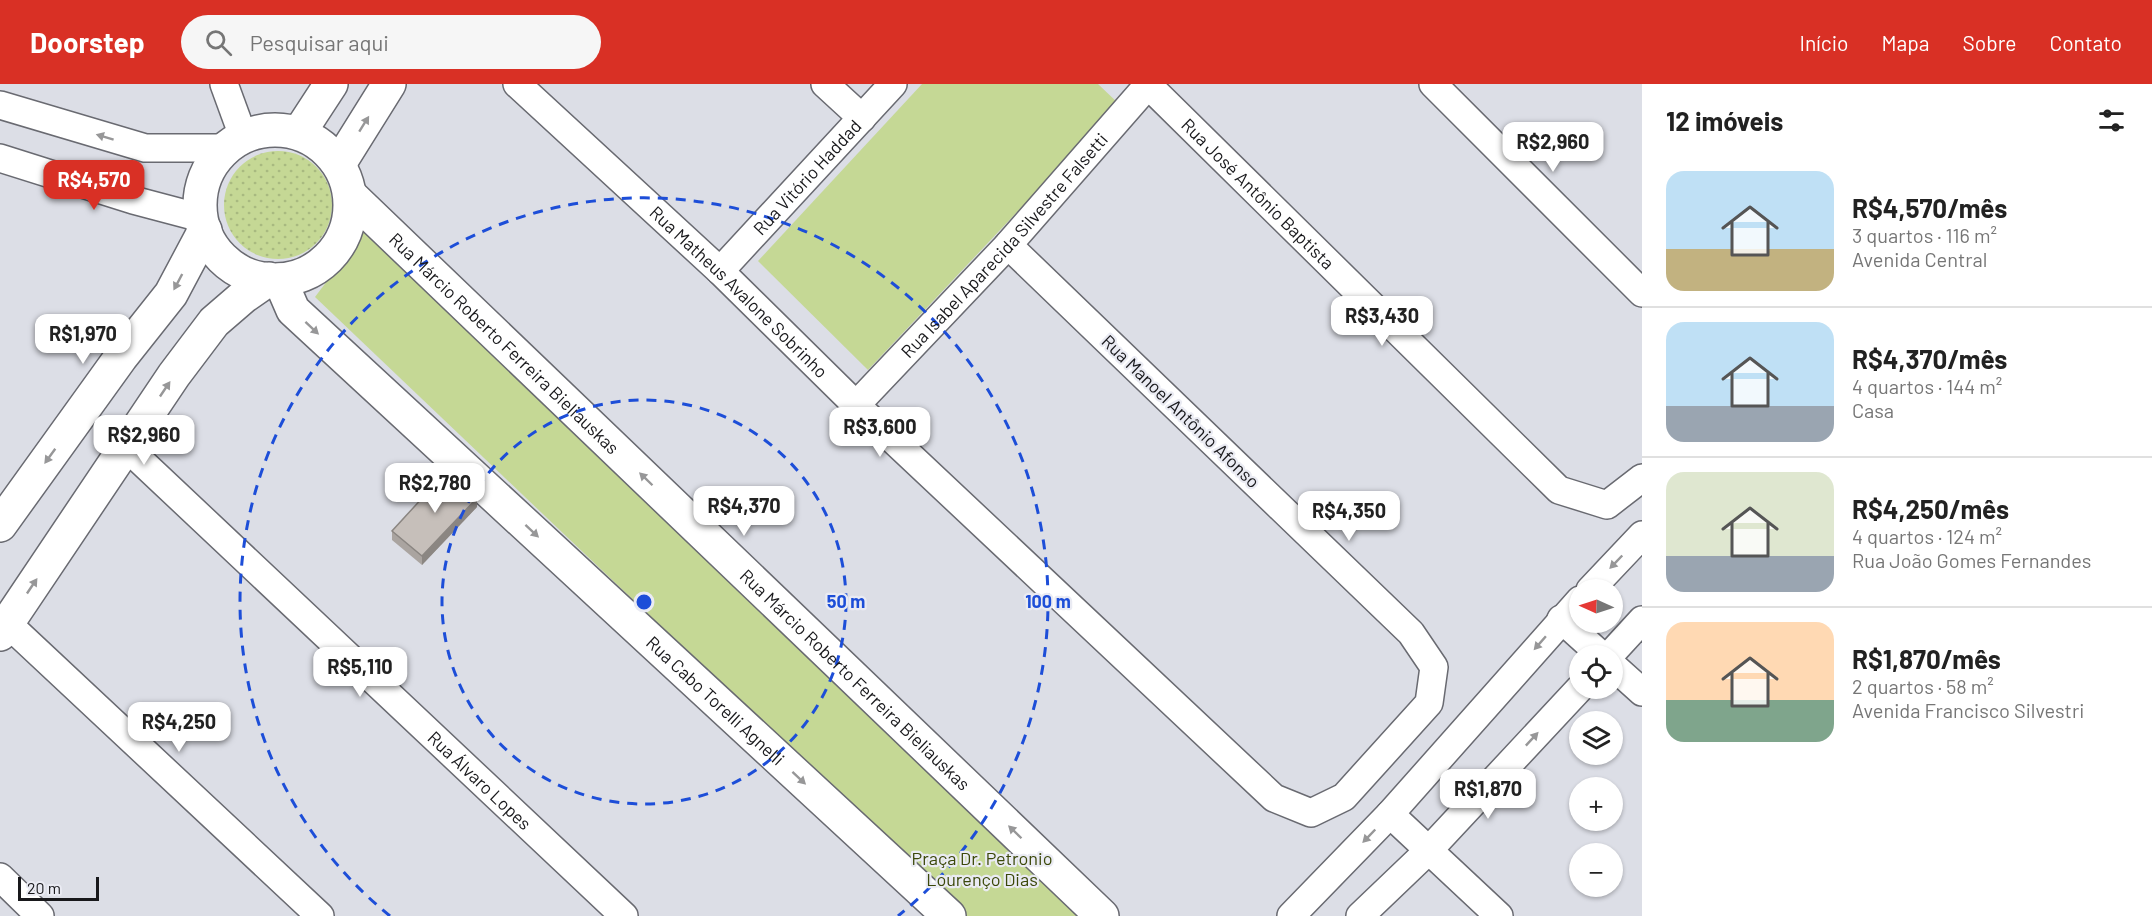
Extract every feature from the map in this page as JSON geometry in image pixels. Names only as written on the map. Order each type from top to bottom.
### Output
[{"type":"street","points":[[224,84],[234,142]]},
{"type":"street","points":[[298,133],[331,84]]},
{"type":"street","points":[[339,164],[389,84]]},
{"type":"street","name":"Rua Matheus Avalone Sobrinho","points":[[517,84],[720,271],[856,405],[1274,798]]},
{"type":"street","points":[[825,84],[862,118]]},
{"type":"street","name":"Rua Vitório Haddad","points":[[720,271],[893,84]]},
{"type":"street","points":[[1433,84],[1642,293]]},
{"type":"street","name":"Rua Isabel Aparecida Silvestre Falsetti","points":[[856,405],[1008,245],[1148,85]]},
{"type":"street","name":"Rua José Antônio Baptista","points":[[1148,85],[1559,490],[1607,505],[1642,478]]},
{"type":"street","points":[[0,105],[145,148],[234,142],[261,130],[280,129],[298,133],[321,145],[339,164],[346,179],[350,195],[349,220],[340,243],[324,262],[304,275],[274,280],[258,279],[237,270],[220,256],[207,238],[203,224],[201,192],[209,168],[234,142]]},
{"type":"street","points":[[0,158],[203,224]]},
{"type":"street","name":"Rua Márcio Roberto Ferreira Bieliauskas","points":[[350,195],[1102,916]]},
{"type":"street","points":[[0,525],[121,357],[171,294],[203,224]]},
{"type":"street","name":"Rua Manoel Antônio Afonso","points":[[1008,245],[1411,633],[1434,667],[1429,703],[1344,797],[1311,813],[1274,798]]},
{"type":"street","points":[[274,280],[243,297],[214,322],[174,375],[3,629],[320,916]]},
{"type":"street","name":"Rua Cabo Torelli Agnelli","points":[[274,280],[293,310],[949,916]]},
{"type":"street","name":"Rua Álvaro Lopes","points":[[126,447],[624,916]]},
{"type":"street","points":[[1600,579],[1642,535]]},
{"type":"street","points":[[1291,916],[1390,814],[1569,611]]},
{"type":"street","points":[[1619,645],[1642,620]]},
{"type":"street","points":[[1623,675],[1642,692]]},
{"type":"street","points":[[1360,916],[1428,851],[1570,699]]},
{"type":"street","points":[[1390,814],[1499,916]]},
{"type":"street","points":[[0,877],[40,916]]},
{"type":"green space","points":[[922,84],[1098,84],[1119,104],[868,370],[758,261]]},
{"type":"green space","points":[[278,151],[299,155],[316,167],[328,184],[332,205],[328,226],[316,243],[299,255],[278,259],[257,255],[240,243],[228,226],[224,205],[228,184],[240,167],[257,155]]},
{"type":"green space","name":"Praça Dr. Petronio Lourenço Dias","points":[[367,228],[1100,916],[965,916],[315,297]]},
{"type":"building","points":[[447,471],[477,498],[422,556],[392,531]]}]
